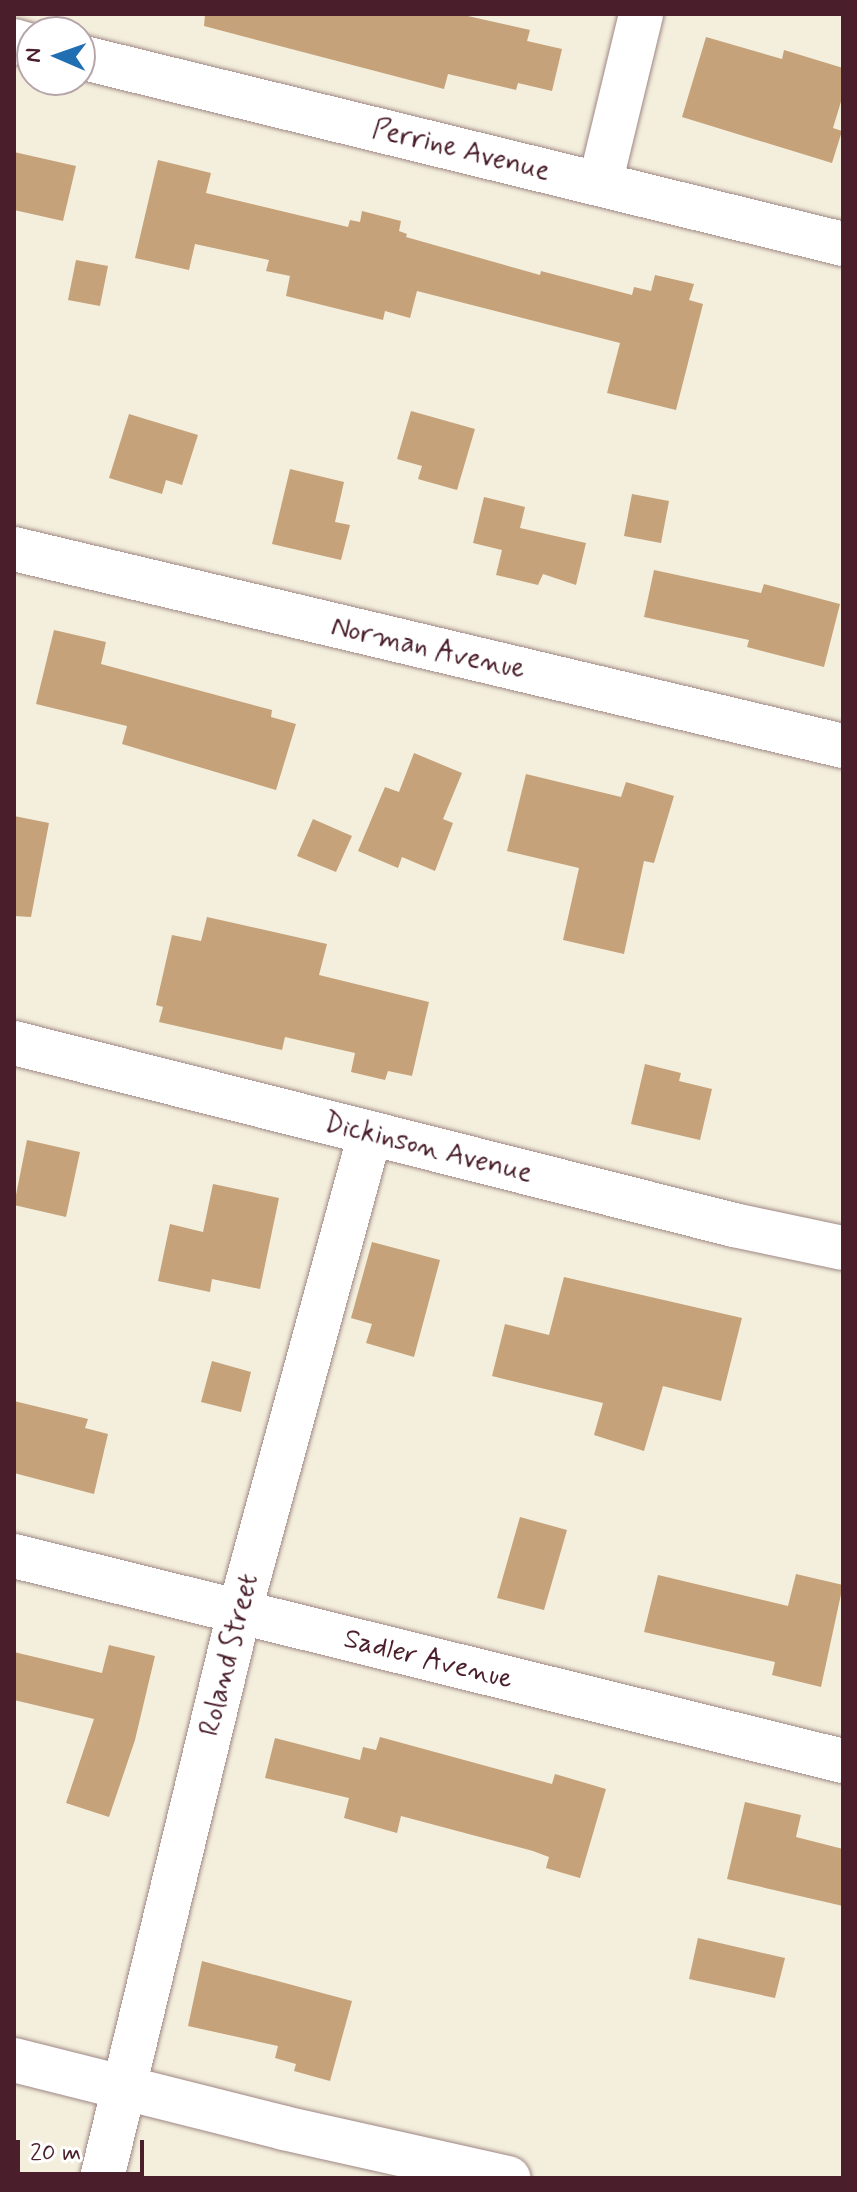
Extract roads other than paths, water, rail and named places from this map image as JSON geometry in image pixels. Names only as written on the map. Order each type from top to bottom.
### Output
[{"type":"street","points":[[600,184],[641,14]]},
{"type":"street","name":"Perrine Avenue","points":[[96,61],[843,244]]},
{"type":"street","name":"Norman Avenue","points":[[14,549],[843,746]]},
{"type":"street","name":"Dickinson Avenue","points":[[14,1043],[370,1135],[843,1248]]},
{"type":"street","name":"Roland Street","points":[[102,2178],[239,1613],[370,1135]]},
{"type":"street","name":"Sadler Avenue","points":[[14,1556],[843,1761]]},
{"type":"street","points":[[14,2060],[284,2128],[508,2178]]}]
